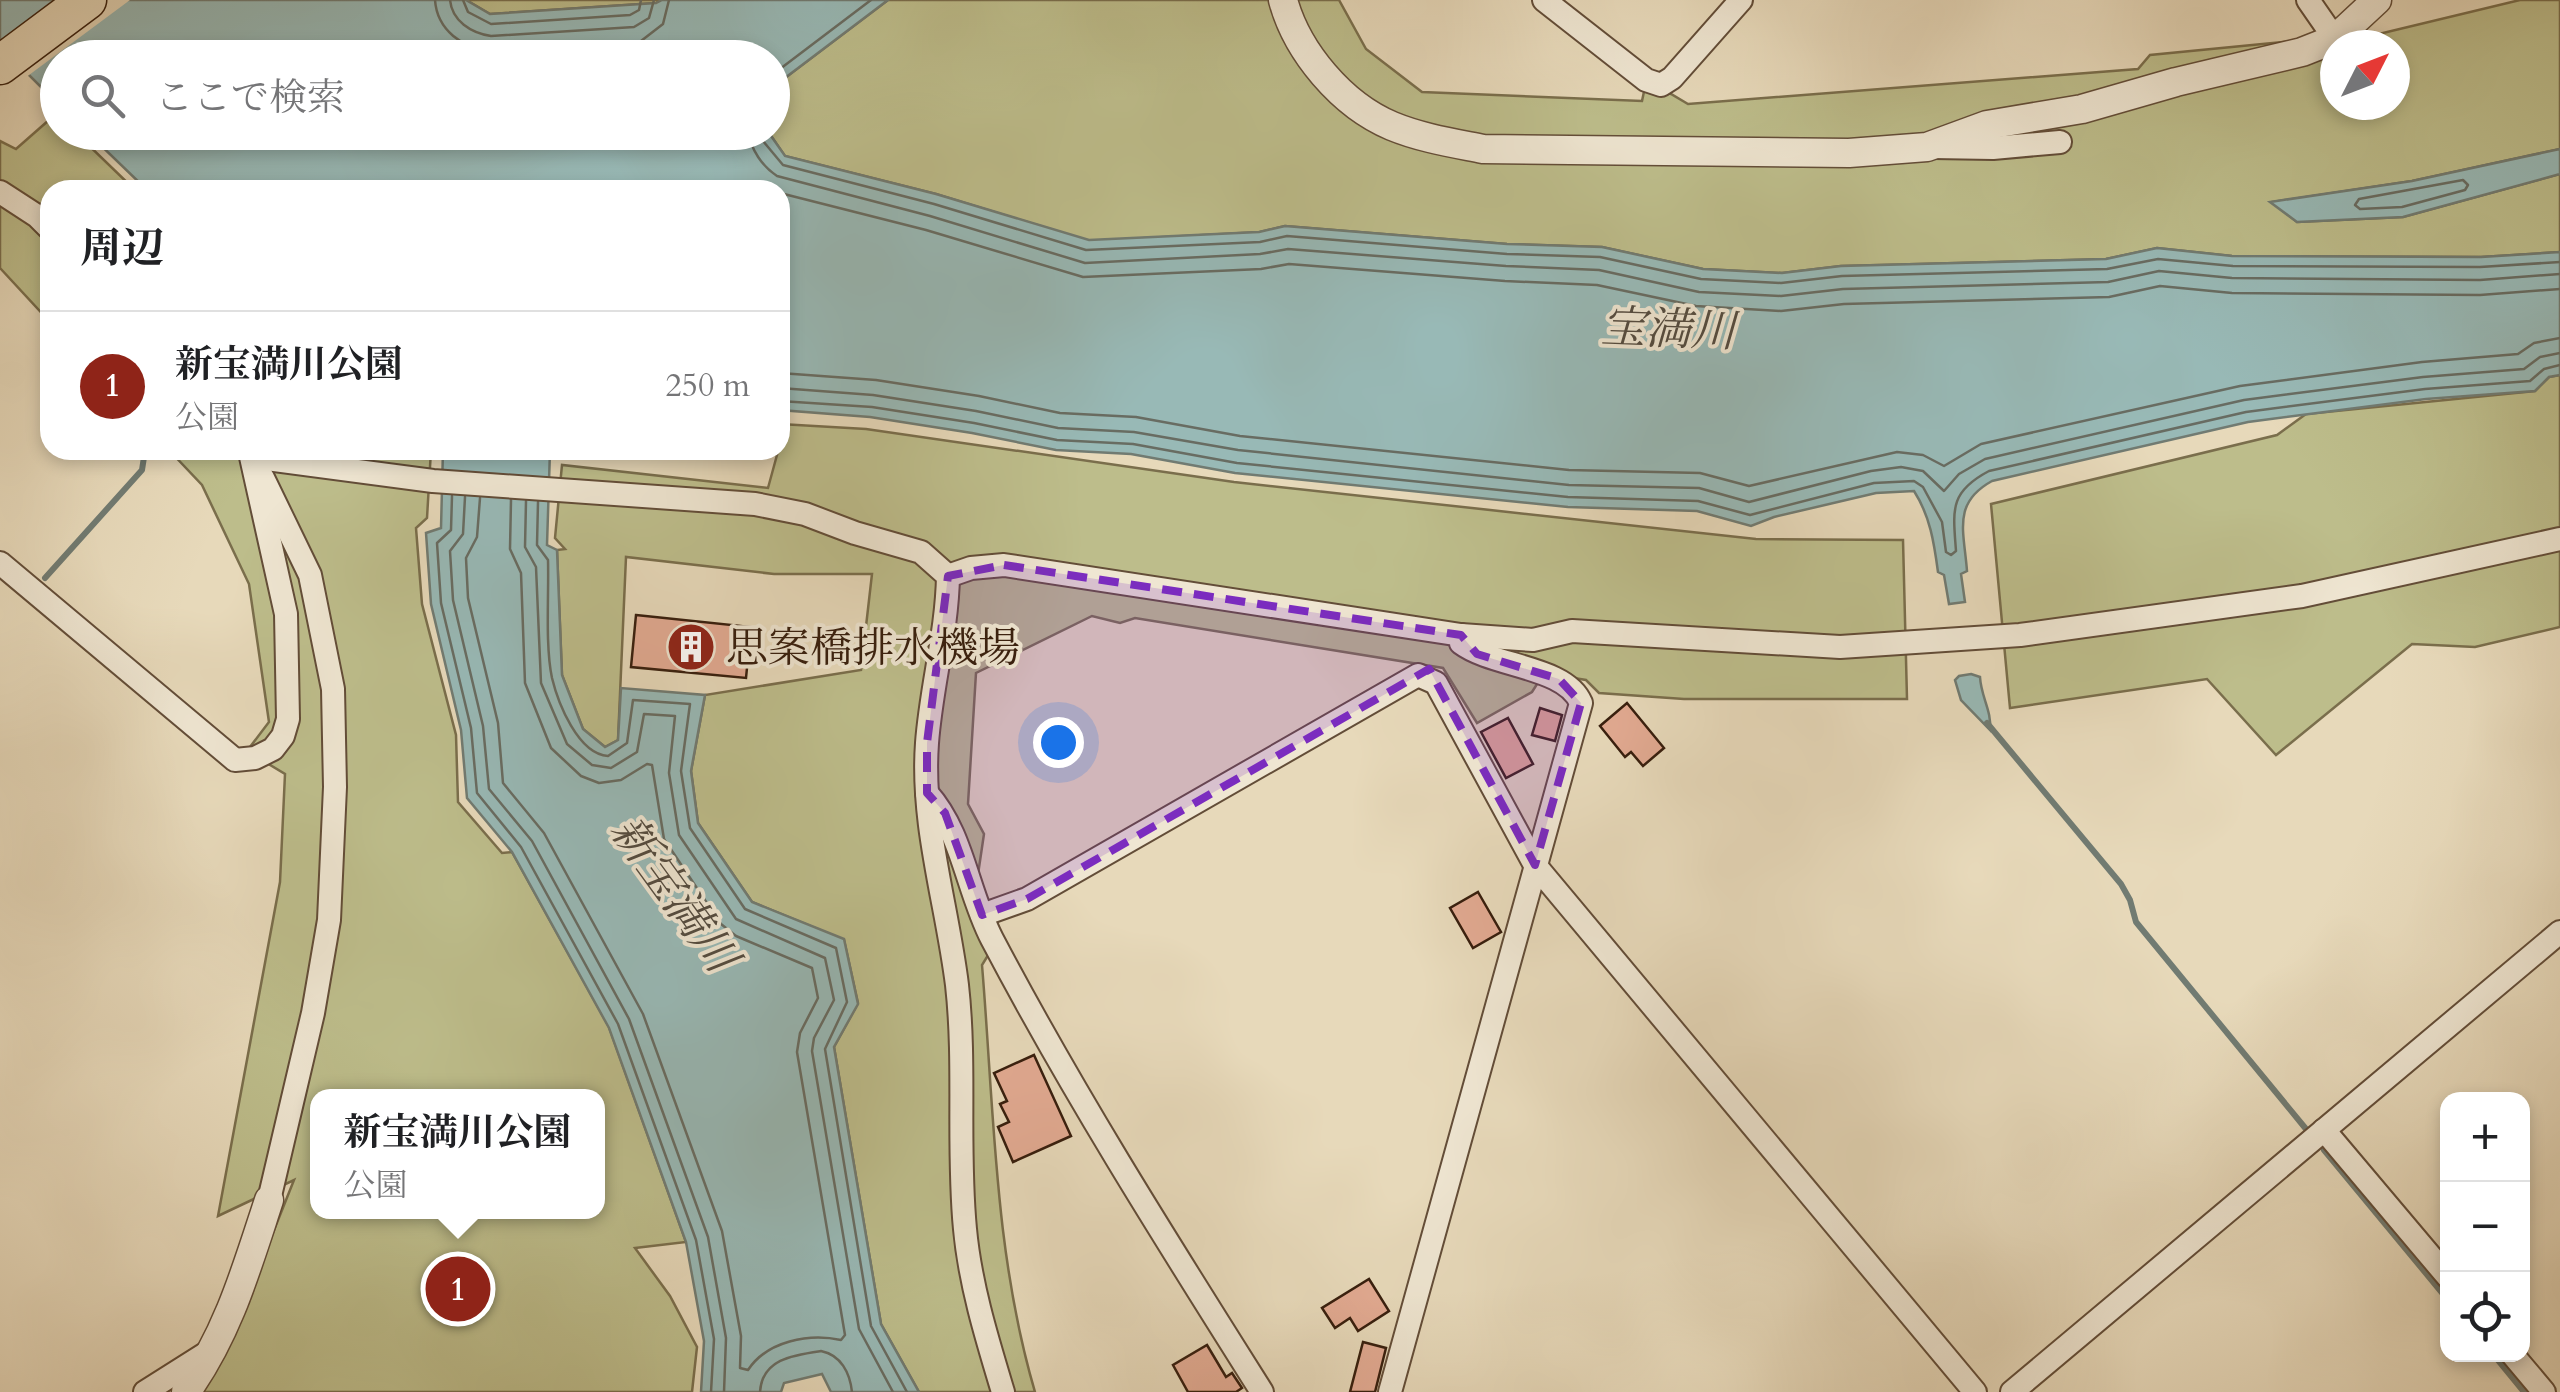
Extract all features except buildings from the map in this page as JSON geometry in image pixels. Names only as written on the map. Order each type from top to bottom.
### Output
[{"type":"highway","points":[[0,65],[87,0]]},
{"type":"street","points":[[1283,0],[1287,16],[1312,60],[1348,98],[1390,126],[1483,149],[1849,153],[2060,142]]},
{"type":"street","points":[[1544,0],[1646,80],[1661,85],[1741,0]]},
{"type":"street","points":[[2308,0],[2329,30]]},
{"type":"street","points":[[2344,30],[2377,0]]},
{"type":"street","points":[[1927,147],[1986,126],[2082,109],[2320,44]]},
{"type":"street","points":[[0,192],[40,219]]},
{"type":"street","points":[[0,563],[227,756],[235,760],[255,758],[273,748],[283,736],[288,719],[286,614],[249,460]]},
{"type":"street","points":[[186,1392],[232,1312],[269,1200],[313,1013],[326,938],[335,788],[332,689],[310,575],[278,502],[252,460]]},
{"type":"street","points":[[289,460],[432,481],[755,504],[805,514],[920,552],[948,576],[947,609],[927,743],[927,794],[936,873],[957,985],[964,1230],[981,1317],[1003,1392]]},
{"type":"street","points":[[948,576],[971,568],[1004,564],[1461,634],[1534,640],[1572,631],[1840,647],[2020,636],[2302,596],[2560,540]]},
{"type":"street","points":[[1390,1392],[1580,703],[1576,692],[1558,679],[1477,654],[1462,642],[1461,634]]},
{"type":"street","points":[[982,916],[1027,899],[1418,675],[1436,683],[1535,865],[1975,1392]]},
{"type":"street","points":[[927,794],[945,813],[982,916],[1116,1160],[1262,1392]]},
{"type":"street","points":[[2012,1392],[2560,932]]},
{"type":"street","points":[[2324,1130],[2443,1272]]},
{"type":"street","points":[[145,1392],[213,1349]]},
{"type":"street","points":[[2519,1362],[2544,1392]]},
{"type":"highlighted area","points":[[1004,565],[1461,635],[1477,654],[1559,679],[1581,703],[1535,865],[1429,669],[1027,899],[982,915],[945,813],[927,793],[927,743],[948,576]]},
{"type":"green space","points":[[466,0],[662,0],[490,14]]},
{"type":"green space","points":[[888,0],[1339,0],[1366,49],[1422,92],[1642,101],[1645,87],[1671,94],[1688,104],[2138,69],[2150,55],[2320,39],[2320,120],[2410,120],[2410,30],[2396,30],[2520,0],[2560,0],[2560,149],[2412,181],[2272,202],[2297,222],[2403,217],[2560,174],[2560,252],[2481,257],[2232,256],[2157,248],[2106,259],[1841,266],[1782,273],[1703,269],[1602,247],[1507,244],[1285,226],[1260,232],[1089,241],[936,194],[785,156],[781,150],[790,150],[790,74]]},
{"type":"green space","points":[[40,128],[40,150],[94,150],[125,180],[40,180],[40,311],[0,268],[0,141],[16,149]]},
{"type":"green space","points":[[2560,375],[2560,627],[2475,647],[2412,644],[2276,755],[2207,679],[2010,708],[1991,504],[2277,435],[2306,414],[2535,391],[2549,377]]},
{"type":"green space","points":[[790,425],[866,429],[1234,482],[1756,539],[1903,540],[1907,699],[1684,699],[1599,693],[1586,680],[1544,673],[1532,692],[1477,723],[1443,668],[1135,618],[1120,623],[1092,616],[976,673],[968,804],[984,834],[973,908],[990,952],[982,965],[1003,1234],[1021,1340],[1035,1392],[919,1392],[881,1324],[834,1047],[858,1003],[844,940],[752,902],[698,823],[691,771],[705,695],[861,670],[872,574],[774,574],[626,557],[618,740],[605,747],[583,729],[562,675],[557,550],[565,549],[555,538],[562,465],[768,488],[776,460],[790,460]]},
{"type":"green space","points":[[178,460],[430,460],[427,518],[416,528],[422,604],[456,735],[458,802],[502,853],[512,852],[609,1027],[686,1242],[635,1248],[670,1296],[697,1347],[692,1392],[200,1392],[253,1283],[294,1180],[218,1216],[280,882],[285,774],[247,751],[269,722],[249,584],[202,485]]},
{"type":"water","points":[[0,0],[466,0],[490,14],[662,0],[888,0],[790,74],[790,40],[40,40],[40,86],[0,53]]},
{"type":"water","points":[[2560,149],[2560,174],[2403,217],[2297,222],[2270,202],[2412,181]]},
{"type":"water","name":"宝満川","points":[[106,150],[781,150],[785,156],[936,194],[1089,240],[1259,232],[1285,226],[1507,244],[1602,247],[1703,269],[1782,273],[1841,266],[2106,259],[2157,248],[2232,256],[2481,257],[2560,252],[2560,375],[2549,377],[2535,391],[2426,399],[2248,422],[1992,481],[1979,490],[1966,509],[1963,531],[1967,571],[1961,574],[1965,602],[1949,604],[1928,520],[1914,491],[1876,493],[1751,526],[1697,511],[1568,507],[1235,473],[1131,454],[1056,450],[870,417],[790,411],[790,180],[137,180]]},
{"type":"water","name":"新宝満川","points":[[443,460],[550,460],[547,545],[557,550],[562,675],[583,729],[605,747],[618,740],[621,688],[705,695],[691,771],[698,823],[752,902],[844,939],[858,1004],[834,1047],[881,1324],[919,1392],[831,1392],[822,1374],[784,1383],[781,1392],[701,1392],[704,1341],[686,1242],[609,1028],[512,852],[467,798],[461,730],[431,604],[426,533],[441,528]]},
{"type":"water","points":[[1971,674],[1980,677],[1990,730],[1961,700],[1955,680]]},
{"type":"pier","points":[[63,0],[130,0],[76,40],[40,40],[40,67],[25,78],[19,72]]},
{"type":"waterway","points":[[45,578],[142,470],[144,460]]},
{"type":"waterway","points":[[1987,723],[2121,884],[2136,922],[2306,1129]]},
{"type":"waterway","points":[[2324,1150],[2440,1290]]},
{"type":"waterway","points":[[2500,1362],[2524,1392]]},
{"type":"place","name":"思案橋排水機場","points":[[691,647]]},
{"type":"place","name":"新宝満川公園","points":[[458,1289]]}]
